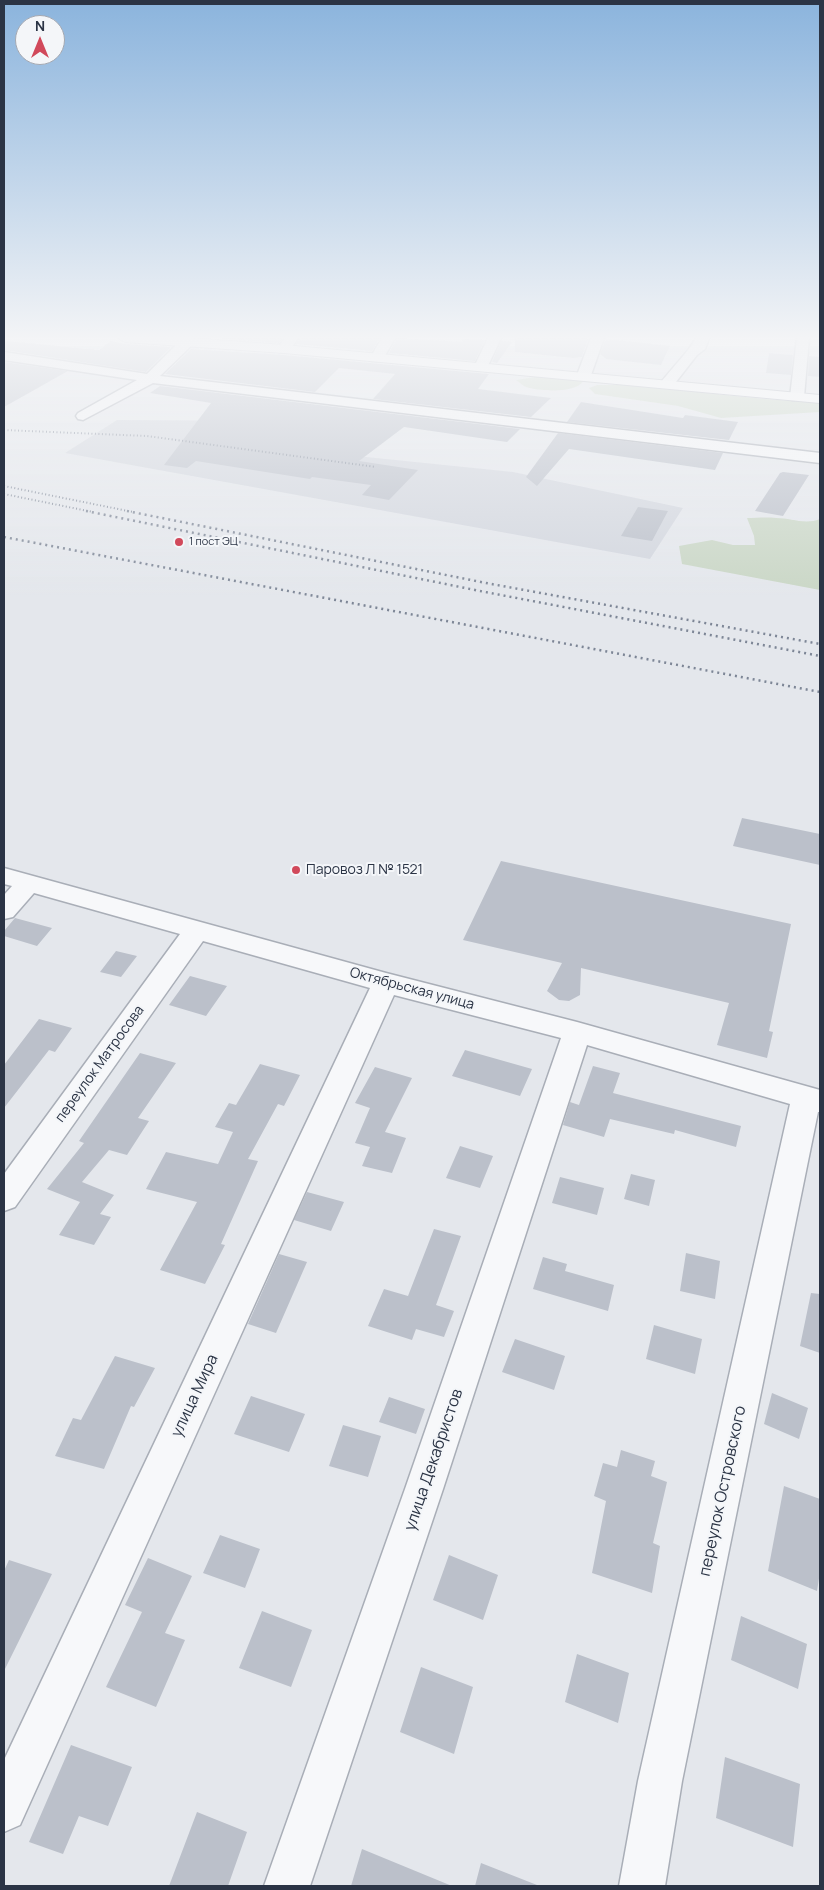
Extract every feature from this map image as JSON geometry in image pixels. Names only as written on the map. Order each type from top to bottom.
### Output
[{"type":"street","points":[[558,426],[820,458]]},
{"type":"street","points":[[4,911],[16,880]]},
{"type":"street","name":"Октябрьская улица","points":[[16,880],[386,983],[577,1032],[813,1099]]},
{"type":"street","name":"переулок Матросова","points":[[4,1198],[197,930]]},
{"type":"street","name":"улица Мира","points":[[4,1809],[386,983]]},
{"type":"street","name":"улица Декабристов","points":[[287,1886],[424,1489],[577,1032]]},
{"type":"street","name":"переулок Островского","points":[[642,1886],[660,1781],[734,1441],[813,1099]]},
{"type":"shaded area","points":[[107,426],[297,426],[337,454],[513,472],[683,508],[650,559],[65,453]]},
{"type":"green space","points":[[747,518],[782,518],[803,521],[820,519],[820,590],[682,564],[679,546],[712,540],[733,545],[755,545],[754,536]]},
{"type":"building","points":[[193,426],[497,426],[520,429],[507,442],[404,427],[359,461],[418,470],[389,500],[362,495],[371,485],[312,477],[310,479],[196,461],[187,468],[164,465]]},
{"type":"building","points":[[605,426],[736,426],[729,440]]},
{"type":"building","points":[[558,433],[723,453],[715,470],[569,449],[537,486],[526,477]]},
{"type":"building","points":[[780,473],[809,475],[783,516],[755,511]]},
{"type":"building","points":[[638,507],[668,511],[652,541],[621,536]]},
{"type":"building","points":[[742,818],[820,834],[820,865],[733,846]]},
{"type":"building","points":[[501,861],[791,924],[769,1031],[773,1032],[767,1058],[717,1045],[729,1003],[581,968],[580,995],[569,1001],[559,1000],[547,991],[562,963],[463,940]]},
{"type":"building","points":[[15,918],[52,928],[37,946],[4,936],[4,931]]},
{"type":"building","points":[[116,951],[137,956],[121,977],[100,972]]},
{"type":"building","points":[[190,976],[227,986],[206,1016],[169,1005]]},
{"type":"building","points":[[39,1019],[72,1028],[55,1052],[49,1050],[4,1108],[4,1065]]},
{"type":"building","points":[[465,1050],[532,1069],[520,1096],[452,1076]]},
{"type":"building","points":[[140,1053],[176,1063],[138,1118],[149,1121],[127,1155],[109,1150],[82,1182],[114,1195],[100,1214],[111,1217],[94,1245],[59,1235],[80,1202],[47,1189],[84,1143],[79,1141]]},
{"type":"building","points":[[260,1064],[300,1075],[284,1106],[278,1104],[248,1159],[258,1161],[221,1244],[225,1245],[205,1284],[160,1270],[197,1202],[146,1189],[166,1152],[218,1164],[233,1132],[215,1127],[229,1103],[236,1105]]},
{"type":"building","points":[[593,1066],[620,1073],[613,1093],[741,1126],[736,1147],[675,1130],[674,1134],[610,1119],[604,1137],[563,1125],[570,1102],[579,1105]]},
{"type":"building","points":[[375,1067],[412,1078],[385,1132],[406,1138],[392,1173],[362,1166],[370,1147],[355,1143],[370,1108],[355,1103]]},
{"type":"building","points":[[460,1146],[493,1156],[480,1188],[446,1178]]},
{"type":"building","points":[[631,1174],[655,1180],[649,1206],[624,1199]]},
{"type":"building","points":[[560,1177],[604,1188],[597,1215],[552,1203]]},
{"type":"building","points":[[307,1192],[344,1202],[331,1231],[294,1220]]},
{"type":"building","points":[[434,1229],[461,1236],[436,1305],[454,1311],[444,1337],[416,1329],[412,1340],[368,1326],[384,1289],[408,1296]]},
{"type":"building","points":[[686,1253],[720,1261],[715,1299],[680,1291]]},
{"type":"building","points":[[279,1254],[307,1262],[276,1333],[248,1324]]},
{"type":"building","points":[[543,1257],[567,1264],[565,1271],[614,1285],[608,1311],[533,1289]]},
{"type":"building","points":[[811,1293],[820,1294],[820,1353],[800,1346]]},
{"type":"building","points":[[654,1325],[702,1339],[695,1374],[646,1359]]},
{"type":"building","points":[[515,1339],[565,1356],[554,1390],[502,1372]]},
{"type":"building","points":[[115,1356],[155,1368],[134,1407],[131,1406],[104,1469],[55,1456],[73,1418],[81,1420]]},
{"type":"building","points":[[772,1393],[808,1408],[799,1439],[764,1424]]},
{"type":"building","points":[[251,1396],[305,1414],[289,1452],[234,1434]]},
{"type":"building","points":[[389,1397],[425,1409],[416,1434],[379,1422]]},
{"type":"building","points":[[343,1425],[381,1436],[368,1477],[329,1466]]},
{"type":"building","points":[[621,1450],[655,1461],[651,1476],[667,1482],[653,1543],[660,1546],[652,1593],[592,1573],[606,1501],[594,1496],[603,1463],[617,1467]]},
{"type":"building","points":[[784,1486],[820,1499],[820,1572],[817,1591],[768,1571]]},
{"type":"building","points":[[220,1535],[260,1549],[245,1588],[203,1573]]},
{"type":"building","points":[[449,1555],[498,1575],[483,1620],[433,1600]]},
{"type":"building","points":[[148,1558],[192,1576],[165,1633],[185,1640],[156,1707],[106,1687],[142,1612],[125,1605]]},
{"type":"building","points":[[9,1560],[52,1574],[4,1671],[4,1571]]},
{"type":"building","points":[[262,1611],[312,1630],[291,1687],[239,1668]]},
{"type":"building","points":[[741,1616],[807,1644],[798,1689],[731,1660]]},
{"type":"building","points":[[577,1654],[629,1673],[618,1723],[565,1702]]},
{"type":"building","points":[[421,1667],[473,1687],[454,1754],[400,1732]]},
{"type":"building","points":[[71,1745],[132,1767],[108,1826],[79,1816],[63,1854],[29,1842]]},
{"type":"building","points":[[725,1757],[800,1784],[793,1847],[716,1818]]},
{"type":"building","points":[[197,1812],[247,1832],[228,1886],[169,1886]]},
{"type":"building","points":[[362,1849],[452,1886],[351,1886]]},
{"type":"building","points":[[481,1863],[537,1885],[537,1886],[475,1886]]},
{"type":"railway","points":[[4,430],[147,436],[376,467]]},
{"type":"railway","points":[[4,486],[133,512]]},
{"type":"railway","points":[[4,494],[93,512]]},
{"type":"railway","points":[[86,511],[480,591],[820,656]]},
{"type":"railway","points":[[127,511],[486,583],[820,644]]},
{"type":"railway","points":[[4,537],[820,692]]},
{"type":"place","name":"1 пост ЭЦ","points":[[179,542]]},
{"type":"place","name":"Паровоз Л № 1521","points":[[296,870]]}]
